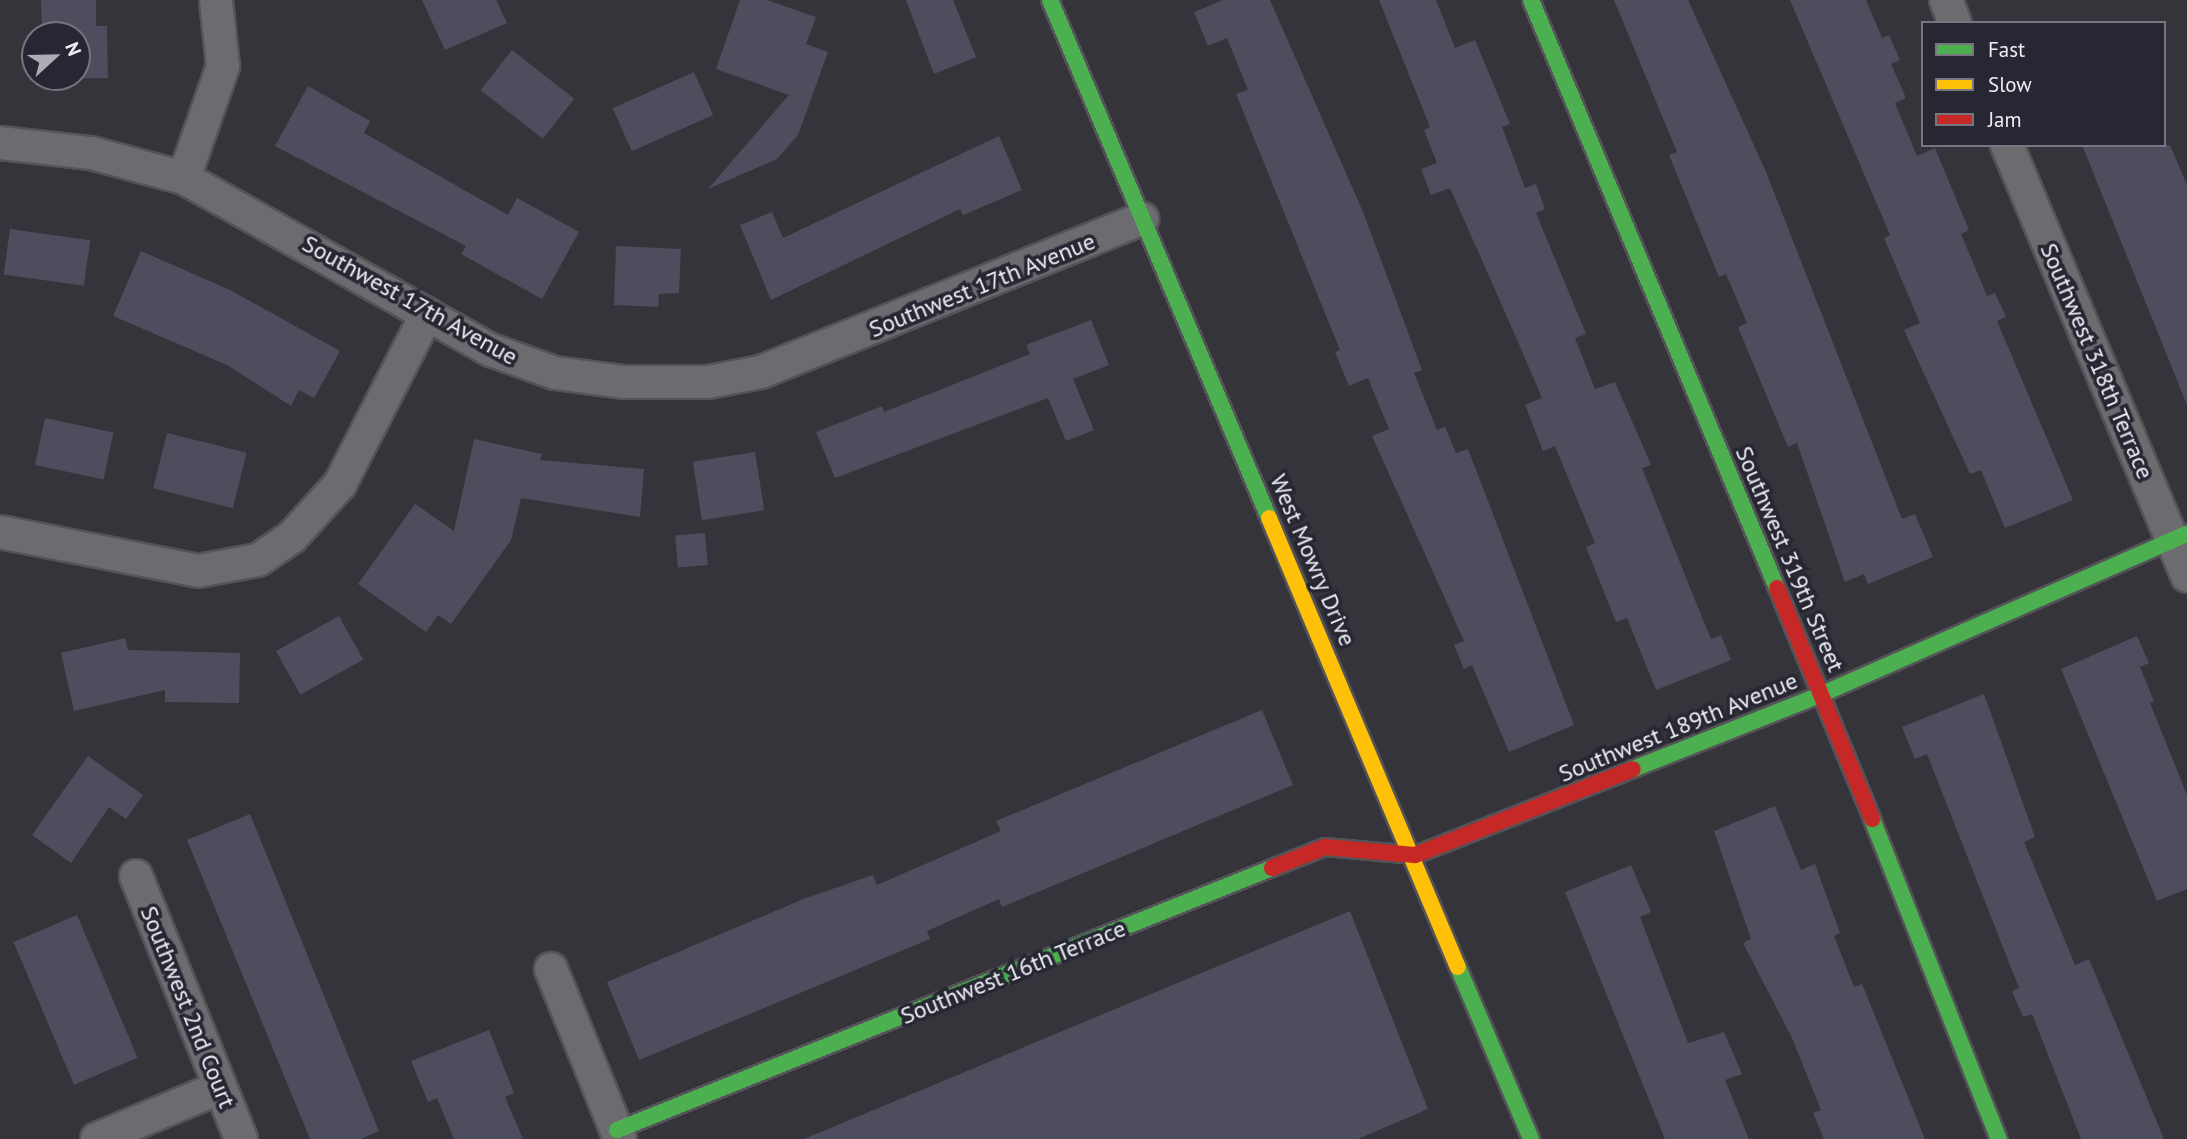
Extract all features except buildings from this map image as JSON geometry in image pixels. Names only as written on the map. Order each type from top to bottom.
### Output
[{"type":"street","points":[[184,178],[223,66],[216,0]]},
{"type":"street","name":"West Mowry Drive","points":[[1050,0],[1415,855],[1531,1139]]},
{"type":"street","name":"Southwest 319th Street","points":[[1531,0],[1822,694],[1999,1139]]},
{"type":"street","points":[[1946,0],[1954,21]]},
{"type":"street","name":"Southwest 17th Avenue","points":[[0,144],[91,153],[184,178],[491,350],[555,373],[644,383],[708,382],[793,362],[1142,219]]},
{"type":"street","name":"Southwest 318th Terrace","points":[[2008,147],[2180,538],[2187,576]]},
{"type":"street","points":[[0,532],[198,571],[258,560],[292,537],[340,484],[427,314]]},
{"type":"street","name":"Southwest 189th Avenue","points":[[1415,855],[1822,694],[2180,538]]},
{"type":"street","name":"Southwest 16th Terrace","points":[[618,1135],[1325,847],[1415,855]]},
{"type":"street","name":"Southwest 2nd Court","points":[[136,876],[241,1139]]},
{"type":"street","points":[[551,968],[618,1135]]},
{"type":"street","points":[[97,1139],[219,1088]]},
{"type":"traffic: fast","points":[[1050,0],[1269,518]]},
{"type":"traffic: fast","points":[[1531,0],[1777,588]]},
{"type":"traffic: fast","points":[[1633,769],[1822,694],[2187,534]]},
{"type":"traffic: fast","points":[[1872,819],[1999,1139]]},
{"type":"traffic: fast","points":[[617,1130],[1272,868]]},
{"type":"traffic: fast","points":[[1458,967],[1531,1139]]},
{"type":"traffic: slow","points":[[1269,518],[1458,967]]},
{"type":"traffic: jam","points":[[1777,588],[1872,819]]},
{"type":"traffic: jam","points":[[1272,868],[1325,847],[1415,855],[1633,769]]}]
